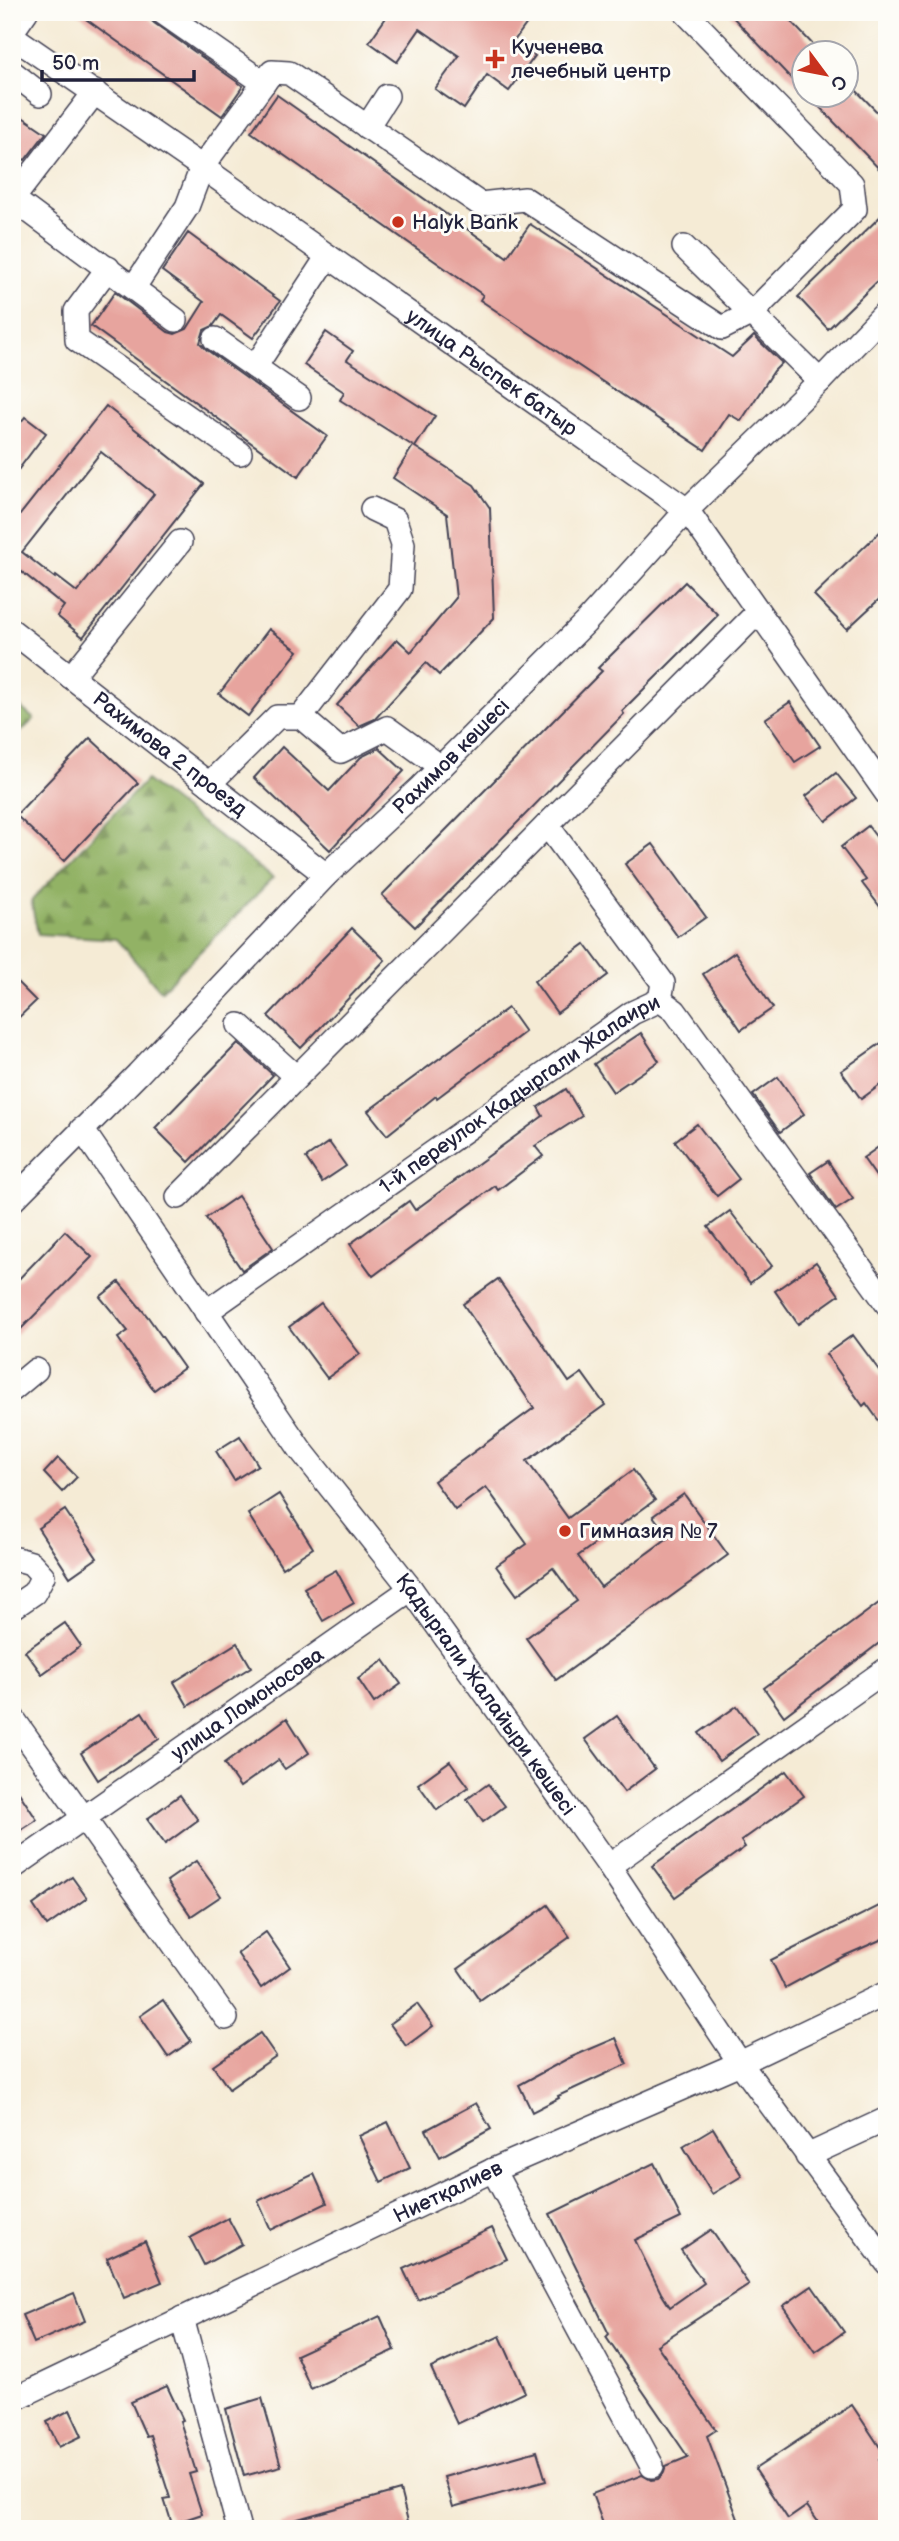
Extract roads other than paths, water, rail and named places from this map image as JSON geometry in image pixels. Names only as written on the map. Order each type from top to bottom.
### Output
[{"type":"street","points":[[12,34],[26,12]]},
{"type":"street","points":[[162,12],[264,83]]},
{"type":"street","points":[[134,288],[187,207],[202,167],[272,72],[289,73],[480,204],[525,199],[722,328],[752,313],[855,209],[852,184],[685,12]]},
{"type":"street","name":"улица Рыспек батыр","points":[[12,34],[687,510],[887,794]]},
{"type":"street","points":[[12,72],[40,94]]},
{"type":"street","points":[[95,92],[12,200],[176,320]]},
{"type":"street","points":[[367,127],[387,96]]},
{"type":"street","points":[[684,247],[820,381]]},
{"type":"street","points":[[255,367],[328,256]]},
{"type":"street","points":[[108,268],[76,312],[77,340],[240,453]]},
{"type":"street","name":"Рахимов көшесі","points":[[12,1200],[138,1074],[326,875],[441,767],[586,622],[687,510],[820,381],[887,311]]},
{"type":"street","points":[[215,339],[299,398]]},
{"type":"street","points":[[300,717],[400,589],[403,544],[395,520],[372,509]]},
{"type":"street","points":[[71,677],[180,542]]},
{"type":"street","points":[[178,1197],[758,612]]},
{"type":"street","name":"Рахимова 2 проезд","points":[[12,631],[326,875]]},
{"type":"street","points":[[209,784],[277,717],[300,717],[341,751],[387,728],[441,767]]},
{"type":"street","points":[[547,825],[663,984],[660,1000]]},
{"type":"street","name":"1-й переулок Кадыргали Жалаири","points":[[206,1312],[632,1013],[660,1000],[675,1011],[886,1303]]},
{"type":"street","points":[[239,1026],[296,1077]]},
{"type":"street","name":"Қадырғали Жалайыри көшесі","points":[[82,1129],[300,1449],[411,1589],[609,1866],[740,2063],[887,2263]]},
{"type":"street","points":[[13,1387],[36,1370]]},
{"type":"street","points":[[12,1562],[17,1559],[31,1563],[43,1576],[34,1593],[12,1608]]},
{"type":"street","name":"улица Ломоносова","points":[[12,1868],[411,1589]]},
{"type":"street","points":[[609,1866],[887,1670]]},
{"type":"street","points":[[12,1717],[226,2018]]},
{"type":"street","name":"Ниетқалиев","points":[[12,2400],[493,2170],[740,2063],[887,1993]]},
{"type":"street","points":[[807,2156],[887,2119]]},
{"type":"street","points":[[493,2170],[652,2466]]},
{"type":"street","points":[[182,2318],[239,2529]]},
{"type":"place","name":"Кученева лечебный центр","points":[[495,59]]},
{"type":"place","name":"Halyk Bank","points":[[398,222]]},
{"type":"place","name":"Гимназия № 7","points":[[565,1531]]}]
